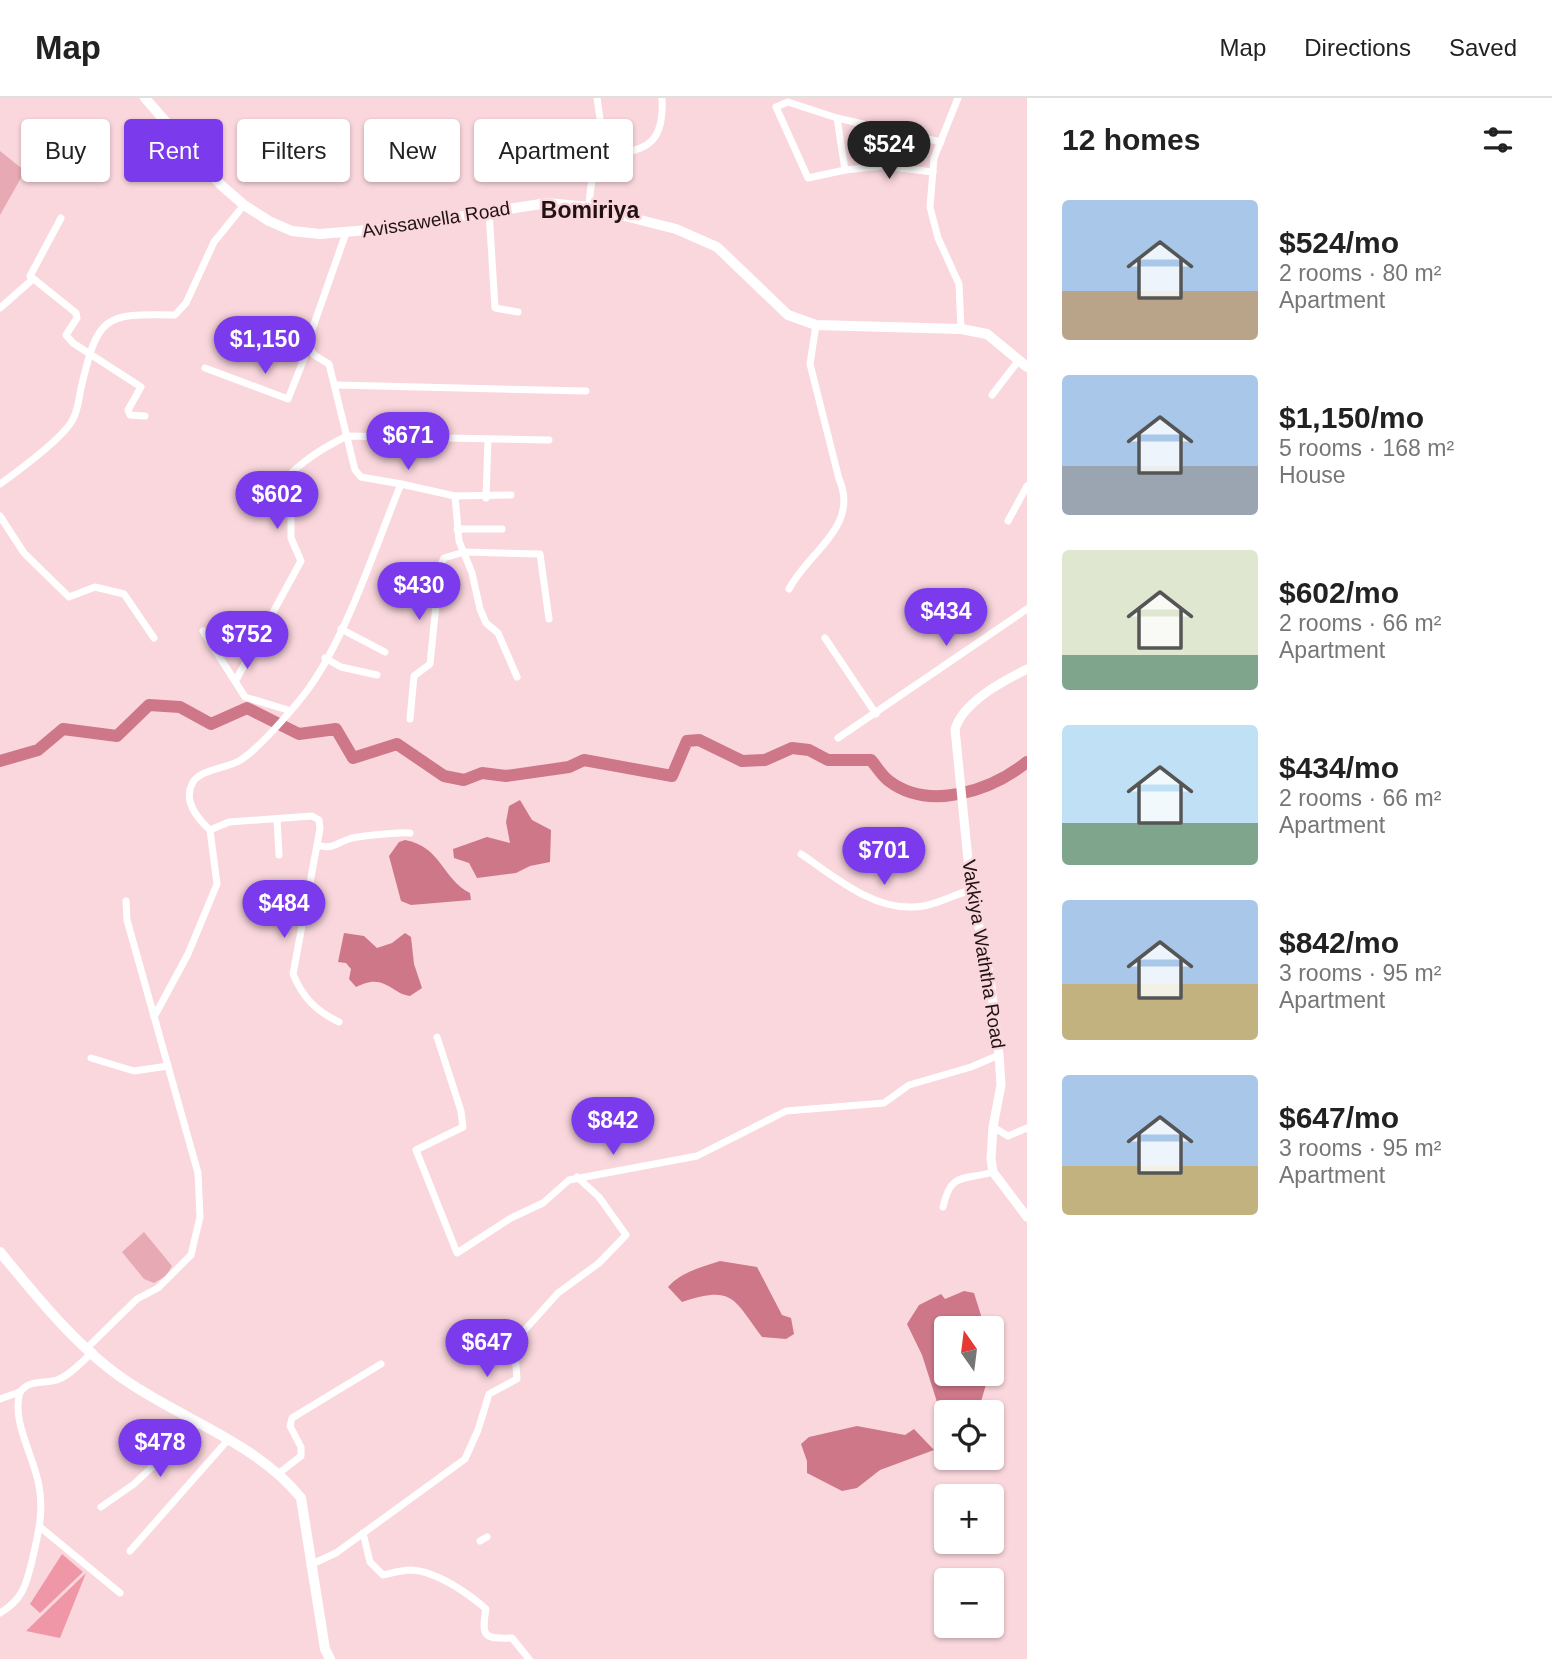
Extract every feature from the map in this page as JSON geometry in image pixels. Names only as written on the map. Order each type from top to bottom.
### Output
[{"type":"main road","name":"Avissawella Road","points":[[145,98],[221,185],[244,205],[269,221],[292,231],[346,233],[547,203],[589,207],[676,229],[717,247],[780,310],[816,324],[961,330],[987,334],[1023,363]]},
{"type":"main road","points":[[0,1252],[47,1309],[126,1381],[278,1474],[301,1499],[325,1649],[331,1659]]},
{"type":"street","points":[[597,98],[600,119]]},
{"type":"street","points":[[633,151],[644,147],[653,139],[660,127],[662,98]]},
{"type":"street","points":[[958,98],[933,172],[930,207],[938,238],[959,284],[961,330]]},
{"type":"street","points":[[933,172],[884,166],[845,170],[808,178],[776,107],[789,102],[837,118],[941,142]]},
{"type":"street","points":[[837,118],[845,170]]},
{"type":"street","points":[[589,207],[593,182]]},
{"type":"street","points":[[0,484],[29,462],[71,423],[92,341],[113,318],[131,313],[175,314],[186,303],[214,242],[244,205]]},
{"type":"street","points":[[489,211],[495,308],[518,312]]},
{"type":"street","points":[[61,218],[58,229],[30,272],[33,279],[76,313],[77,318],[66,335],[141,387],[128,410],[130,415],[145,416]]},
{"type":"street","points":[[205,368],[288,399],[309,346],[312,327],[346,233]]},
{"type":"street","points":[[0,308],[33,279]]},
{"type":"street","points":[[789,589],[800,568],[836,531],[846,495],[839,479],[810,364],[816,324]]},
{"type":"street","points":[[309,346],[314,355],[329,364],[337,385],[355,470],[361,477],[455,496],[486,498],[511,495]]},
{"type":"street","points":[[992,395],[1023,363]]},
{"type":"street","points":[[337,385],[586,391]]},
{"type":"street","points":[[236,680],[301,561],[290,538],[291,514],[270,498],[285,477],[320,449],[348,436],[549,440]]},
{"type":"street","points":[[486,498],[488,440]]},
{"type":"street","points":[[154,1017],[188,954],[218,884],[210,830],[198,819],[189,800],[191,785],[198,776],[239,761],[275,727],[309,688],[341,628],[401,484]]},
{"type":"street","points":[[1008,522],[1027,486]]},
{"type":"street","points":[[455,496],[457,529],[486,623],[498,633],[517,677]]},
{"type":"street","points":[[0,516],[24,553],[69,597],[95,587],[124,594],[154,638]]},
{"type":"street","points":[[457,529],[502,529]]},
{"type":"street","points":[[410,719],[414,676],[430,664],[444,558],[464,552],[540,554],[549,619]]},
{"type":"street","points":[[838,738],[1027,610]]},
{"type":"street","points":[[341,628],[385,652]]},
{"type":"street","points":[[203,631],[245,697],[286,714]]},
{"type":"street","points":[[825,638],[876,714]]},
{"type":"street","points":[[325,659],[341,667],[377,675]]},
{"type":"street","name":"Vakkiya Waththa Road","points":[[993,1172],[993,1127],[1001,1085],[999,1055],[990,978],[971,890],[955,729],[958,720],[1002,682],[1027,669]]},
{"type":"street","points":[[210,830],[229,822],[312,816],[319,820],[318,845],[293,974],[300,991],[318,1012],[339,1022]]},
{"type":"street","points":[[277,819],[279,855]]},
{"type":"street","points":[[318,845],[332,848],[350,838],[377,837],[397,831],[410,833]]},
{"type":"street","points":[[802,854],[851,888],[899,906],[914,908],[971,890]]},
{"type":"street","points":[[0,1399],[20,1392],[32,1383],[57,1380],[68,1374],[137,1299],[158,1288],[191,1255],[200,1217],[198,1173],[127,920],[126,901]]},
{"type":"street","points":[[437,1037],[461,1111],[463,1127],[416,1150],[457,1253],[511,1218],[543,1203],[569,1180],[577,1177],[697,1156],[786,1111],[884,1103],[909,1085],[971,1068],[999,1055]]},
{"type":"street","points":[[91,1058],[134,1071],[168,1066]]},
{"type":"street","points":[[993,1127],[1008,1136],[1027,1128]]},
{"type":"street","points":[[943,1207],[947,1187],[954,1180],[993,1172],[1027,1217]]},
{"type":"street","points":[[310,1565],[336,1553],[465,1459],[478,1430],[489,1394],[516,1379],[514,1342],[558,1293],[599,1263],[626,1235],[598,1197],[577,1177]]},
{"type":"street","points":[[278,1474],[301,1456],[302,1447],[290,1426],[292,1418],[381,1364]]},
{"type":"street","points":[[0,1613],[18,1602],[29,1572],[42,1517],[39,1485],[18,1413],[20,1392]]},
{"type":"street","points":[[101,1507],[134,1483],[198,1424]]},
{"type":"street","points":[[130,1550],[227,1441]]},
{"type":"street","points":[[40,1527],[120,1592]]},
{"type":"street","points":[[363,1533],[370,1562],[383,1575],[409,1570],[427,1573],[477,1601],[486,1609],[482,1628],[486,1635],[491,1639],[512,1637],[529,1659]]},
{"type":"shaded area","points":[[0,151],[21,168],[21,178],[0,215]]},
{"type":"shaded area","points":[[520,800],[532,820],[551,830],[550,862],[530,866],[516,873],[477,878],[469,863],[454,858],[453,849],[487,837],[510,843],[506,822],[509,806]]},
{"type":"shaded area","points":[[405,840],[427,849],[453,880],[470,893],[471,900],[411,905],[401,901],[389,856],[399,842]]},
{"type":"shaded area","points":[[344,933],[364,936],[377,948],[392,943],[405,933],[411,937],[414,964],[422,988],[410,996],[381,982],[356,987],[349,979],[351,969],[346,963],[338,962]]},
{"type":"shaded area","points":[[144,1232],[172,1266],[166,1276],[154,1283],[144,1279],[122,1252]]},
{"type":"shaded area","points":[[720,1261],[757,1267],[782,1315],[791,1318],[794,1334],[786,1339],[762,1337],[730,1298],[712,1295],[682,1302],[668,1287],[685,1274]]},
{"type":"shaded area","points":[[964,1291],[974,1293],[981,1316],[934,1316],[934,1386],[986,1386],[981,1400],[936,1400],[922,1355],[907,1324],[919,1305],[941,1294],[945,1299]]},
{"type":"shaded area","points":[[857,1426],[905,1435],[914,1429],[934,1450],[880,1470],[857,1488],[842,1491],[807,1473],[807,1461],[801,1444],[809,1437]]},
{"type":"shaded area","points":[[62,1554],[83,1572],[40,1613],[30,1604]]},
{"type":"shaded area","points":[[86,1573],[60,1638],[26,1631]]},
{"type":"waterway","points":[[0,761],[38,750],[63,729],[117,736],[149,705],[180,707],[211,724],[247,708],[299,734],[336,729],[353,758],[397,744],[444,776],[464,780],[482,773],[506,776],[569,767],[584,760],[672,776],[687,741],[699,740],[742,761],[765,760],[792,748],[809,750],[828,760],[871,760],[889,781],[905,790],[923,795],[960,794],[979,788],[1013,772],[1027,762]]},
{"type":"district","name":"Bomiriya","points":[[590,210]]}]
